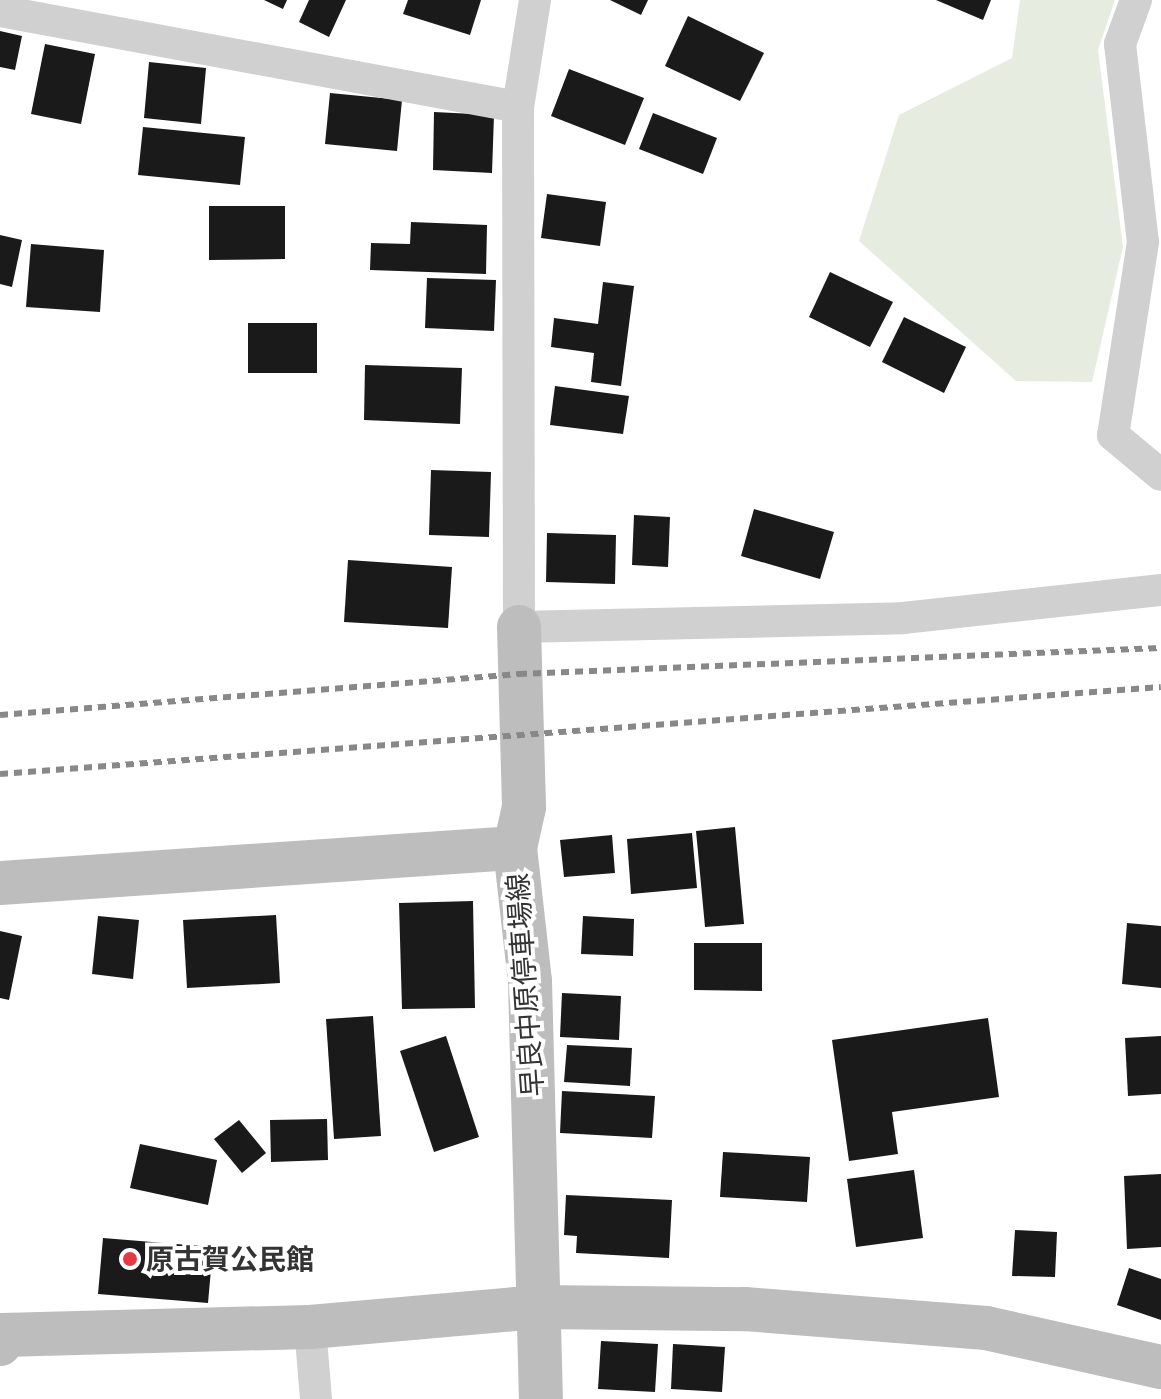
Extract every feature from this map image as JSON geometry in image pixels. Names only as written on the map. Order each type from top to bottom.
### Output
[{"type":"street","points":[[515,848],[524,807],[519,627],[518,107],[535,0]]},
{"type":"street","points":[[1136,0],[1120,44],[1143,242],[1113,435],[1161,475]]},
{"type":"street","points":[[0,11],[518,107]]},
{"type":"street","points":[[519,627],[903,618],[1161,590]]},
{"type":"street","name":"早良中原停車場線","points":[[0,883],[515,848],[530,981],[541,1399]]},
{"type":"street","points":[[1,1338],[310,1327],[538,1307],[745,1309],[986,1328],[1161,1367]]},
{"type":"street","points":[[310,1327],[316,1399]]},
{"type":"shaded area","points":[[1020,0],[1115,0],[1098,50],[1123,247],[1092,382],[1016,381],[859,241],[899,115],[1012,58]]},
{"type":"building","points":[[264,0],[287,0],[283,9]]},
{"type":"building","points":[[309,0],[346,0],[329,37],[299,22]]},
{"type":"building","points":[[408,0],[481,0],[470,35],[403,14]]},
{"type":"building","points":[[610,0],[648,0],[641,15]]},
{"type":"building","points":[[936,0],[991,0],[983,20]]},
{"type":"building","points":[[688,16],[764,53],[740,101],[665,66]]},
{"type":"building","points":[[0,31],[22,36],[15,70],[0,67]]},
{"type":"building","points":[[45,44],[95,54],[81,124],[31,114]]},
{"type":"building","points":[[149,62],[206,68],[201,124],[144,118]]},
{"type":"building","points":[[569,69],[644,98],[625,145],[551,116]]},
{"type":"building","points":[[330,93],[402,100],[397,151],[325,144]]},
{"type":"building","points":[[434,112],[494,115],[492,173],[433,170]]},
{"type":"building","points":[[653,113],[717,138],[703,174],[639,149]]},
{"type":"building","points":[[143,127],[245,137],[240,185],[138,175]]},
{"type":"building","points":[[547,194],[606,202],[600,246],[541,238]]},
{"type":"building","points":[[209,206],[285,206],[285,259],[209,260]]},
{"type":"building","points":[[411,222],[487,225],[486,274],[370,270],[371,243],[410,244]]},
{"type":"building","points":[[0,235],[22,240],[12,287],[0,284]]},
{"type":"building","points":[[31,244],[104,250],[100,312],[26,307]]},
{"type":"building","points":[[830,272],[893,302],[870,347],[809,317]]},
{"type":"building","points":[[427,278],[496,280],[494,331],[425,328]]},
{"type":"building","points":[[603,282],[634,286],[621,386],[591,382],[594,353],[551,347],[554,318],[598,324]]},
{"type":"building","points":[[904,317],[966,347],[944,393],[882,362]]},
{"type":"building","points":[[248,323],[317,323],[317,373],[248,373]]},
{"type":"building","points":[[365,365],[462,368],[460,424],[364,420]]},
{"type":"building","points":[[555,386],[629,396],[623,434],[550,425]]},
{"type":"building","points":[[431,470],[491,472],[489,537],[429,535]]},
{"type":"building","points":[[754,509],[834,532],[820,579],[741,556]]},
{"type":"building","points":[[634,515],[670,517],[668,567],[632,565]]},
{"type":"building","points":[[547,533],[616,535],[615,584],[546,582]]},
{"type":"building","points":[[348,560],[452,567],[448,628],[344,622]]},
{"type":"building","points":[[735,827],[744,924],[705,927],[696,831]]},
{"type":"building","points":[[692,833],[697,888],[631,894],[627,839]]},
{"type":"building","points":[[612,835],[615,873],[564,877],[560,840]]},
{"type":"building","points":[[473,901],[475,1008],[402,1009],[399,903]]},
{"type":"building","points":[[276,915],[280,983],[187,988],[183,920]]},
{"type":"building","points":[[98,916],[139,920],[133,979],[92,974]]},
{"type":"building","points":[[583,916],[634,919],[633,956],[581,954]]},
{"type":"building","points":[[1127,923],[1161,926],[1161,988],[1122,984]]},
{"type":"building","points":[[0,931],[22,936],[9,1000],[0,998]]},
{"type":"building","points":[[694,943],[762,943],[762,991],[694,990]]},
{"type":"building","points":[[562,993],[621,996],[619,1040],[560,1037]]},
{"type":"building","points":[[373,1016],[381,1136],[334,1139],[326,1019]]},
{"type":"building","points":[[988,1018],[999,1097],[892,1112],[898,1154],[849,1161],[832,1040]]},
{"type":"building","points":[[446,1036],[479,1137],[434,1152],[400,1051]]},
{"type":"building","points":[[1161,1036],[1161,1094],[1128,1096],[1125,1038]]},
{"type":"building","points":[[567,1045],[632,1048],[630,1086],[564,1082]]},
{"type":"building","points":[[562,1091],[655,1096],[652,1138],[560,1133]]},
{"type":"building","points":[[327,1119],[328,1160],[271,1162],[270,1120]]},
{"type":"building","points":[[239,1120],[266,1153],[242,1173],[214,1139]]},
{"type":"building","points":[[140,1144],[217,1160],[208,1205],[130,1188]]},
{"type":"building","points":[[723,1152],[810,1157],[807,1202],[720,1197]]},
{"type":"building","points":[[914,1170],[923,1238],[856,1247],[847,1179]]},
{"type":"building","points":[[1161,1174],[1161,1247],[1127,1249],[1124,1176]]},
{"type":"building","points":[[566,1195],[672,1200],[669,1258],[576,1253],[577,1236],[564,1235]]},
{"type":"building","points":[[1015,1230],[1057,1232],[1055,1277],[1012,1276]]},
{"type":"building","points":[[103,1238],[213,1247],[208,1303],[98,1294]]},
{"type":"building","points":[[1129,1268],[1161,1279],[1161,1320],[1117,1305]]},
{"type":"building","points":[[601,1341],[658,1344],[655,1392],[598,1389]]},
{"type":"building","points":[[673,1344],[725,1347],[722,1392],[671,1389]]},
{"type":"railway","points":[[0,715],[519,674],[1161,648]]},
{"type":"railway","points":[[0,774],[1161,687]]},
{"type":"place","name":"原古賀公民館","points":[[130,1259]]}]
